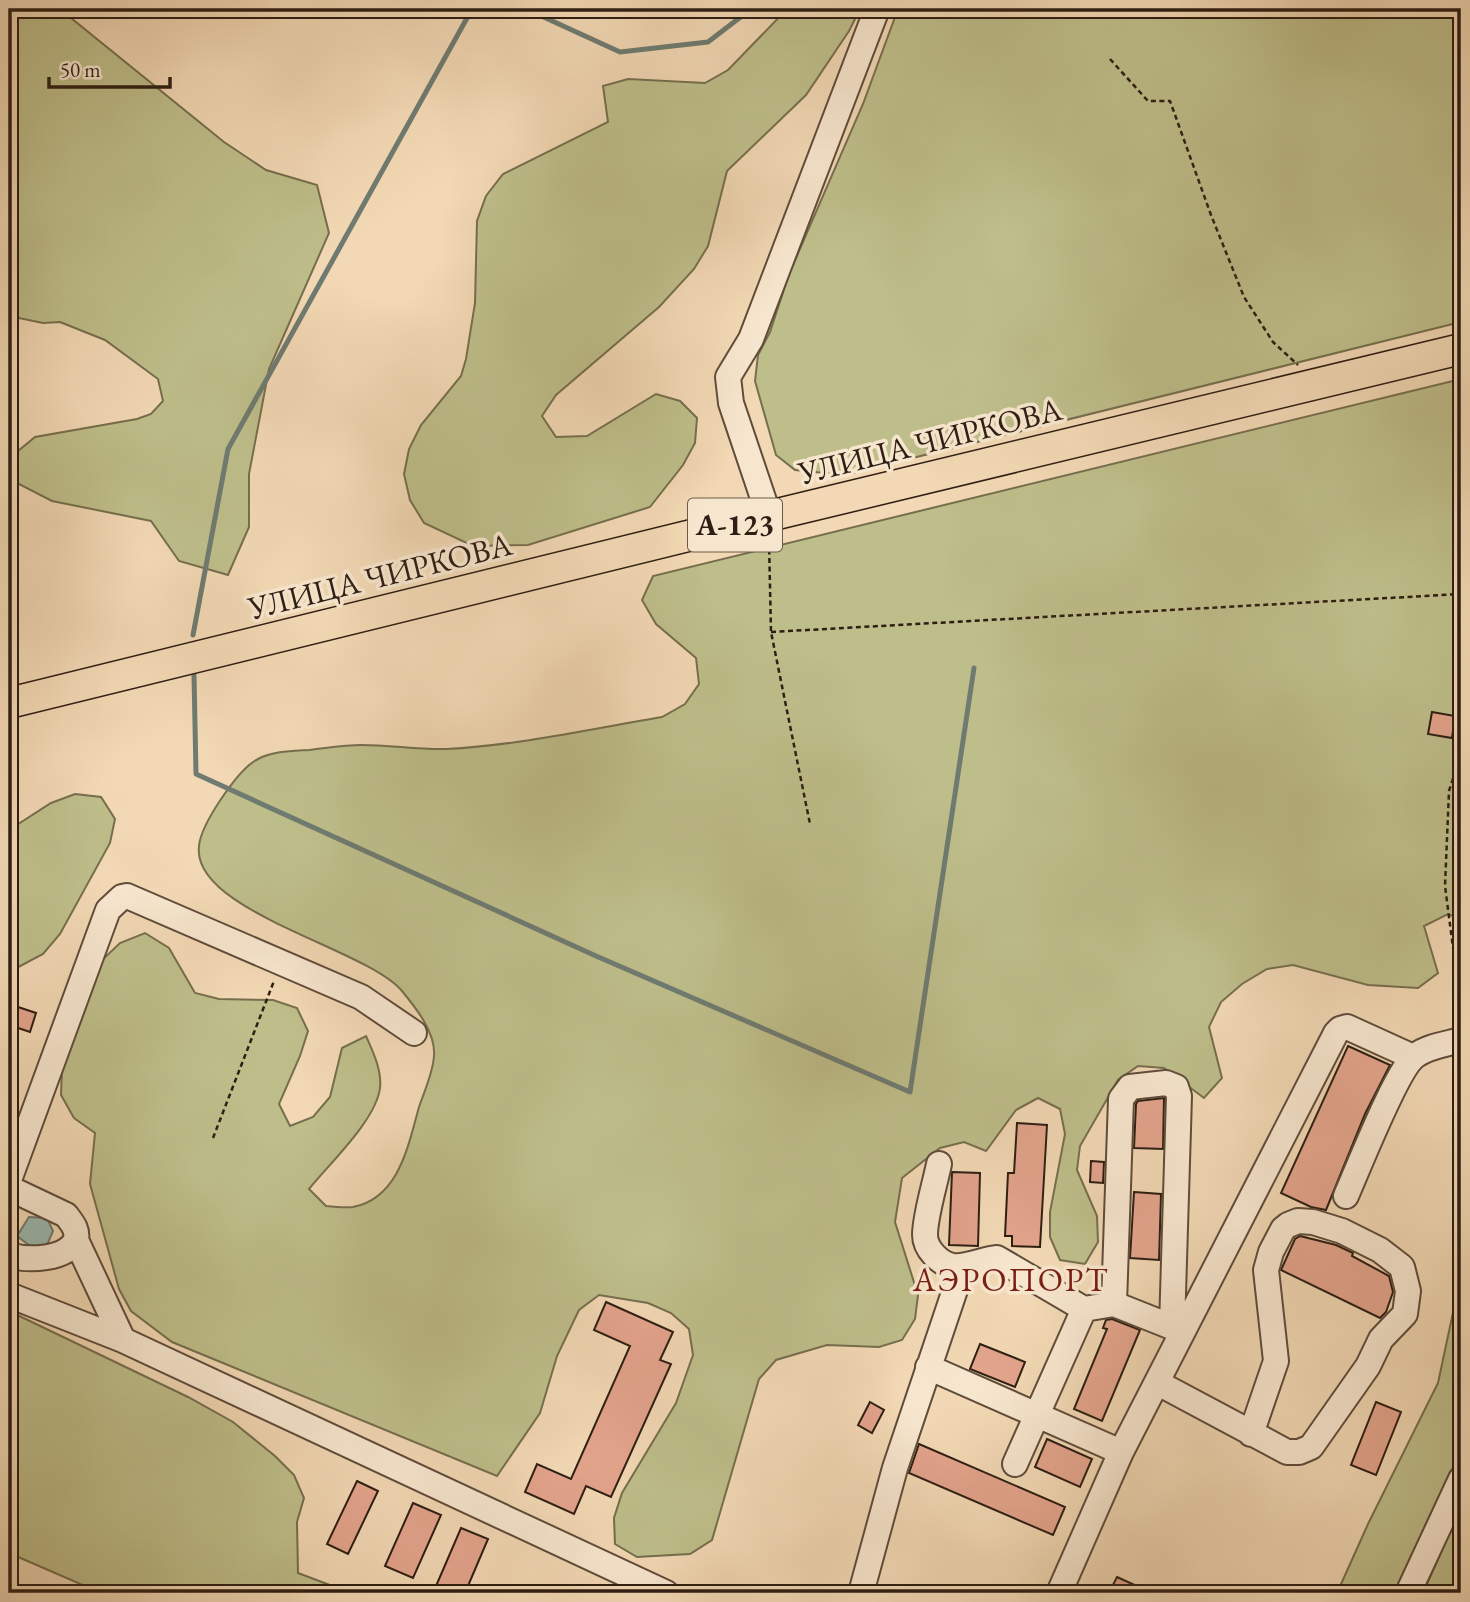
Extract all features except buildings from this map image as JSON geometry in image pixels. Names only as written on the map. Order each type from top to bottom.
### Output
[{"type":"main road","name":"УЛИЦА ЧИРКОВА","points":[[9,703],[1461,349]]},
{"type":"street","points":[[769,516],[731,403],[728,377],[751,339],[877,9]]},
{"type":"street","points":[[9,1180],[108,909],[127,896],[361,998],[414,1033]]},
{"type":"street","points":[[1059,1593],[1121,1452],[1158,1382],[1177,1328],[1336,1033],[1347,1027],[1413,1057]]},
{"type":"street","points":[[1346,1196],[1399,1079],[1413,1057],[1424,1050],[1461,1040]]},
{"type":"street","points":[[1114,1304],[1121,1099],[1130,1087],[1166,1083],[1176,1087],[1179,1096],[1177,1328]]},
{"type":"street","points":[[939,1164],[925,1237],[931,1251],[938,1258],[952,1266],[963,1266],[997,1258],[1084,1309],[1114,1304],[1177,1328]]},
{"type":"street","points":[[9,1188],[66,1215],[75,1228],[76,1240],[123,1340]]},
{"type":"street","points":[[1158,1382],[1251,1434],[1287,1452],[1299,1452],[1311,1447],[1368,1366],[1381,1339],[1405,1314],[1408,1291],[1402,1267],[1380,1250],[1342,1231],[1313,1222],[1298,1221],[1283,1229],[1271,1252],[1266,1270],[1276,1361],[1251,1434]]},
{"type":"street","points":[[9,1255],[39,1258],[60,1253],[72,1247],[76,1240]]},
{"type":"street","points":[[861,1593],[895,1468],[963,1266]]},
{"type":"street","points":[[9,1295],[123,1340],[666,1593]]},
{"type":"street","points":[[1015,1464],[1084,1309]]},
{"type":"street","points":[[928,1367],[1121,1452]]},
{"type":"street","points":[[1408,1593],[1461,1479]]},
{"type":"path","points":[[1110,59],[1147,101],[1170,101],[1244,298],[1273,341],[1318,383]]},
{"type":"path","points":[[769,516],[771,632],[810,824]]},
{"type":"path","points":[[771,632],[1461,594]]},
{"type":"path","points":[[1461,754],[1449,791],[1446,886],[1453,948],[1461,957]]},
{"type":"path","points":[[213,1138],[281,962]]},
{"type":"green space","points":[[9,9],[39,9],[66,14],[224,142],[266,170],[317,185],[329,233],[269,369],[249,474],[249,527],[228,575],[179,561],[151,521],[52,501],[9,479],[12,456],[35,437],[137,419],[151,414],[163,401],[158,379],[105,340],[60,322],[43,323],[9,316]]},
{"type":"green space","points":[[787,9],[860,9],[849,31],[806,95],[727,171],[708,246],[694,269],[659,307],[556,395],[542,416],[556,437],[587,436],[656,394],[680,401],[697,418],[695,443],[683,465],[650,507],[528,545],[473,546],[424,523],[410,500],[404,474],[409,449],[421,425],[461,376],[475,303],[477,221],[486,196],[503,174],[608,122],[603,86],[628,79],[705,83],[728,70]]},
{"type":"green space","points":[[898,9],[1461,9],[1461,322],[844,475],[795,470],[776,455],[755,381],[758,355],[770,332],[789,274],[863,104]]},
{"type":"green space","points":[[1461,379],[1461,919],[1448,914],[1424,926],[1438,973],[1418,988],[1368,985],[1293,965],[1267,969],[1242,984],[1221,1002],[1209,1027],[1222,1078],[1204,1098],[1164,1068],[1138,1066],[1118,1080],[1080,1146],[1077,1170],[1097,1216],[1098,1242],[1085,1264],[1060,1260],[1050,1237],[1050,1212],[1065,1134],[1060,1109],[1038,1098],[1016,1110],[986,1151],[964,1142],[940,1148],[902,1178],[895,1222],[918,1295],[915,1319],[902,1340],[879,1347],[827,1345],[776,1360],[759,1379],[712,1540],[690,1554],[637,1557],[615,1544],[614,1518],[622,1493],[676,1403],[693,1355],[689,1329],[671,1313],[648,1303],[599,1295],[579,1310],[557,1356],[540,1413],[497,1476],[172,1342],[131,1311],[119,1289],[90,1184],[95,1133],[74,1118],[61,1095],[62,1068],[100,962],[120,943],[145,933],[169,948],[195,993],[219,999],[273,1000],[297,1008],[308,1031],[279,1104],[290,1126],[313,1117],[330,1097],[342,1048],[366,1036],[378,1068],[380,1088],[377,1100],[361,1127],[309,1189],[326,1206],[353,1207],[369,1202],[391,1182],[405,1153],[432,1069],[432,1039],[424,1021],[402,991],[383,975],[354,959],[250,909],[222,890],[204,869],[199,846],[206,825],[231,785],[258,759],[283,752],[356,745],[436,749],[474,747],[662,717],[685,704],[699,684],[696,658],[656,624],[642,600],[653,576]]},
{"type":"green space","points":[[75,794],[101,797],[115,819],[110,843],[60,934],[43,954],[9,972],[9,830],[51,803]]},
{"type":"green space","points":[[1461,1275],[1461,1453],[1396,1593],[1337,1593],[1438,1383]]},
{"type":"green space","points":[[9,1311],[188,1397],[233,1422],[275,1456],[294,1475],[304,1498],[297,1522],[298,1573],[351,1593],[101,1593],[9,1553]]},
{"type":"green space","points":[[1461,1507],[1461,1593],[1423,1593]]},
{"type":"water","points":[[29,1217],[47,1218],[53,1231],[47,1245],[30,1246],[17,1236]]},
{"type":"waterway","points":[[193,635],[228,449],[472,9]]},
{"type":"waterway","points":[[526,9],[620,52],[708,42],[751,9]]},
{"type":"waterway","points":[[194,675],[196,774],[596,956],[910,1092],[974,668]]},
{"type":"district","name":"АЭРОПОРТ","points":[[1011,1279]]}]
